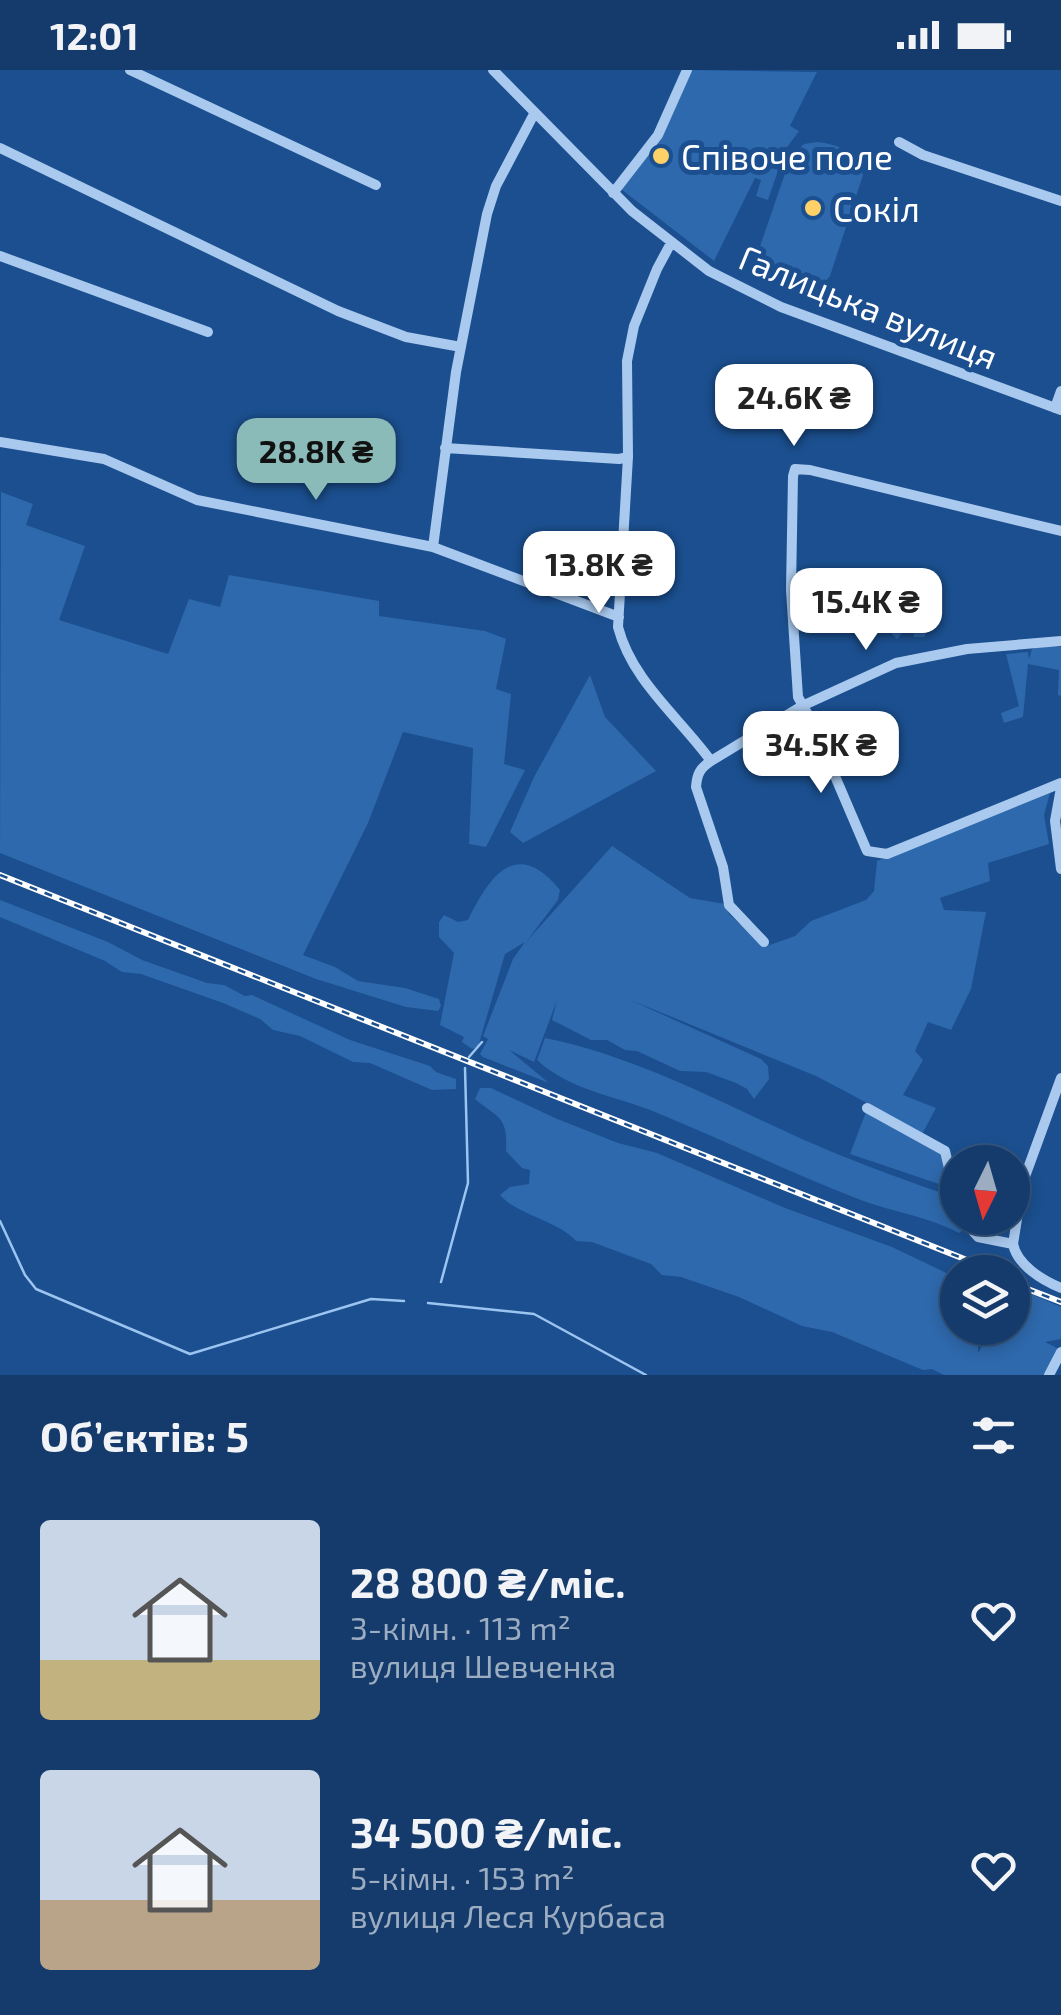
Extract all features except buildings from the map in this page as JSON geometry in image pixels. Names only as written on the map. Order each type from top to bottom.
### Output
[{"type":"street","points":[[130,70],[376,185]]},
{"type":"street","name":"Галицька вулиця","points":[[493,70],[613,193],[709,271],[782,307],[1058,409]]},
{"type":"street","points":[[613,193],[658,134],[687,70]]},
{"type":"street","points":[[432,548],[461,347],[496,186],[534,114]]},
{"type":"street","points":[[899,142],[923,155],[1061,202]]},
{"type":"street","points":[[0,148],[338,311],[406,337],[461,347]]},
{"type":"street","points":[[671,243],[656,269],[634,326],[627,361],[628,457],[619,617],[623,646],[635,668],[711,762]]},
{"type":"street","points":[[0,256],[208,332]]},
{"type":"street","points":[[1058,409],[1061,391]]},
{"type":"street","points":[[0,442],[104,459],[198,500],[432,548],[619,617]]},
{"type":"street","points":[[445,448],[628,457]]},
{"type":"street","points":[[1061,531],[795,469],[791,590],[798,698],[818,736],[863,846],[872,853],[886,854],[1061,785]]},
{"type":"street","points":[[764,942],[729,905],[723,867],[696,787],[696,776],[703,766],[802,706],[864,676],[919,657],[1061,641]]},
{"type":"street","points":[[1061,785],[1055,820],[1061,869]]},
{"type":"street","points":[[1061,1078],[1023,1182],[1013,1244],[1013,1250],[1031,1271],[1061,1288]]},
{"type":"street","points":[[867,1108],[940,1148]]},
{"type":"street","points":[[976,1235],[1013,1244]]},
{"type":"street","points":[[1049,1375],[1061,1352]]},
{"type":"shaded area","points":[[691,70],[817,72],[790,126],[799,131],[785,150],[768,200],[756,196],[761,180],[755,178],[714,261],[621,189]]},
{"type":"shaded area","name":"Сокіл","points":[[817,142],[846,151],[863,175],[830,276],[821,285],[800,291],[769,276],[757,255],[791,156],[804,144]]},
{"type":"shaded area","points":[[1,492],[33,504],[26,525],[85,546],[59,620],[168,654],[189,599],[220,607],[229,575],[379,601],[379,616],[485,631],[506,639],[496,689],[511,694],[504,764],[525,770],[486,847],[469,844],[473,748],[403,732],[368,823],[303,955],[358,981],[405,988],[439,999],[438,1011],[406,1007],[316,979],[0,853]]},
{"type":"shaded area","points":[[839,586],[927,588],[925,637],[914,637],[913,621],[897,639],[891,633],[881,633],[880,623],[873,623],[872,619],[850,619],[849,596],[840,595]]},
{"type":"shaded area","points":[[1061,647],[1061,696],[1059,670],[1028,664],[1023,717],[1004,723],[1001,713],[1019,706],[1006,654],[1028,652],[1029,659],[1032,649]]},
{"type":"shaded area","points":[[590,675],[605,717],[656,771],[523,843],[510,832],[534,777]]},
{"type":"shaded area","points":[[1050,793],[1044,815],[1049,844],[988,863],[990,881],[940,898],[944,910],[986,912],[971,989],[951,1030],[928,1022],[915,1051],[923,1060],[903,1095],[936,1108],[920,1138],[940,1151],[940,1184],[850,1154],[869,1104],[816,1076],[628,999],[761,1059],[768,1066],[769,1079],[754,1099],[747,1089],[706,1072],[680,1071],[607,1040],[591,1040],[552,1020],[557,1000],[534,1062],[509,1050],[549,1083],[483,1057],[480,1054],[488,1039],[483,1036],[513,959],[525,942],[505,954],[478,1047],[472,1049],[462,1042],[464,1037],[440,1025],[454,953],[439,937],[439,922],[444,915],[458,922],[468,920],[486,889],[506,868],[518,864],[531,866],[560,890],[558,900],[526,942],[612,846],[690,898],[725,904],[729,914],[764,947],[795,936],[811,921],[866,900],[874,891],[877,861]]},
{"type":"shaded area","points":[[0,900],[108,942],[142,960],[207,983],[224,985],[245,996],[252,995],[350,1040],[430,1066],[456,1079],[456,1089],[432,1090],[370,1063],[353,1062],[300,1036],[273,1030],[260,1019],[223,1003],[141,974],[122,972],[105,961],[0,917]]},
{"type":"shaded area","points":[[545,1038],[644,1068],[819,1146],[940,1192],[940,1224],[858,1199],[655,1112],[563,1079],[537,1060]]},
{"type":"shaded area","points":[[480,1088],[491,1088],[555,1118],[618,1143],[657,1153],[940,1270],[940,1345],[978,1345],[978,1353],[983,1345],[1030,1345],[1030,1293],[1061,1307],[1061,1339],[1045,1342],[1059,1349],[1045,1375],[944,1375],[832,1332],[802,1326],[739,1297],[681,1277],[662,1275],[651,1264],[592,1242],[576,1241],[500,1195],[510,1187],[529,1184],[530,1170],[522,1168],[506,1151],[503,1124],[475,1099]]},
{"type":"waterway","points":[[469,1057],[482,1042]]},
{"type":"waterway","points":[[441,1282],[468,1183],[465,1068]]},
{"type":"waterway","points":[[0,1221],[25,1275],[36,1289],[190,1354],[371,1299],[404,1301]]},
{"type":"waterway","points":[[428,1303],[534,1314],[646,1375]]},
{"type":"railway","points":[[0,875],[954,1255]]},
{"type":"railway","points":[[1030,1290],[1061,1302]]},
{"type":"place","name":"Співоче поле","points":[[661,156]]},
{"type":"place","name":"Сокіл","points":[[813,208]]}]
